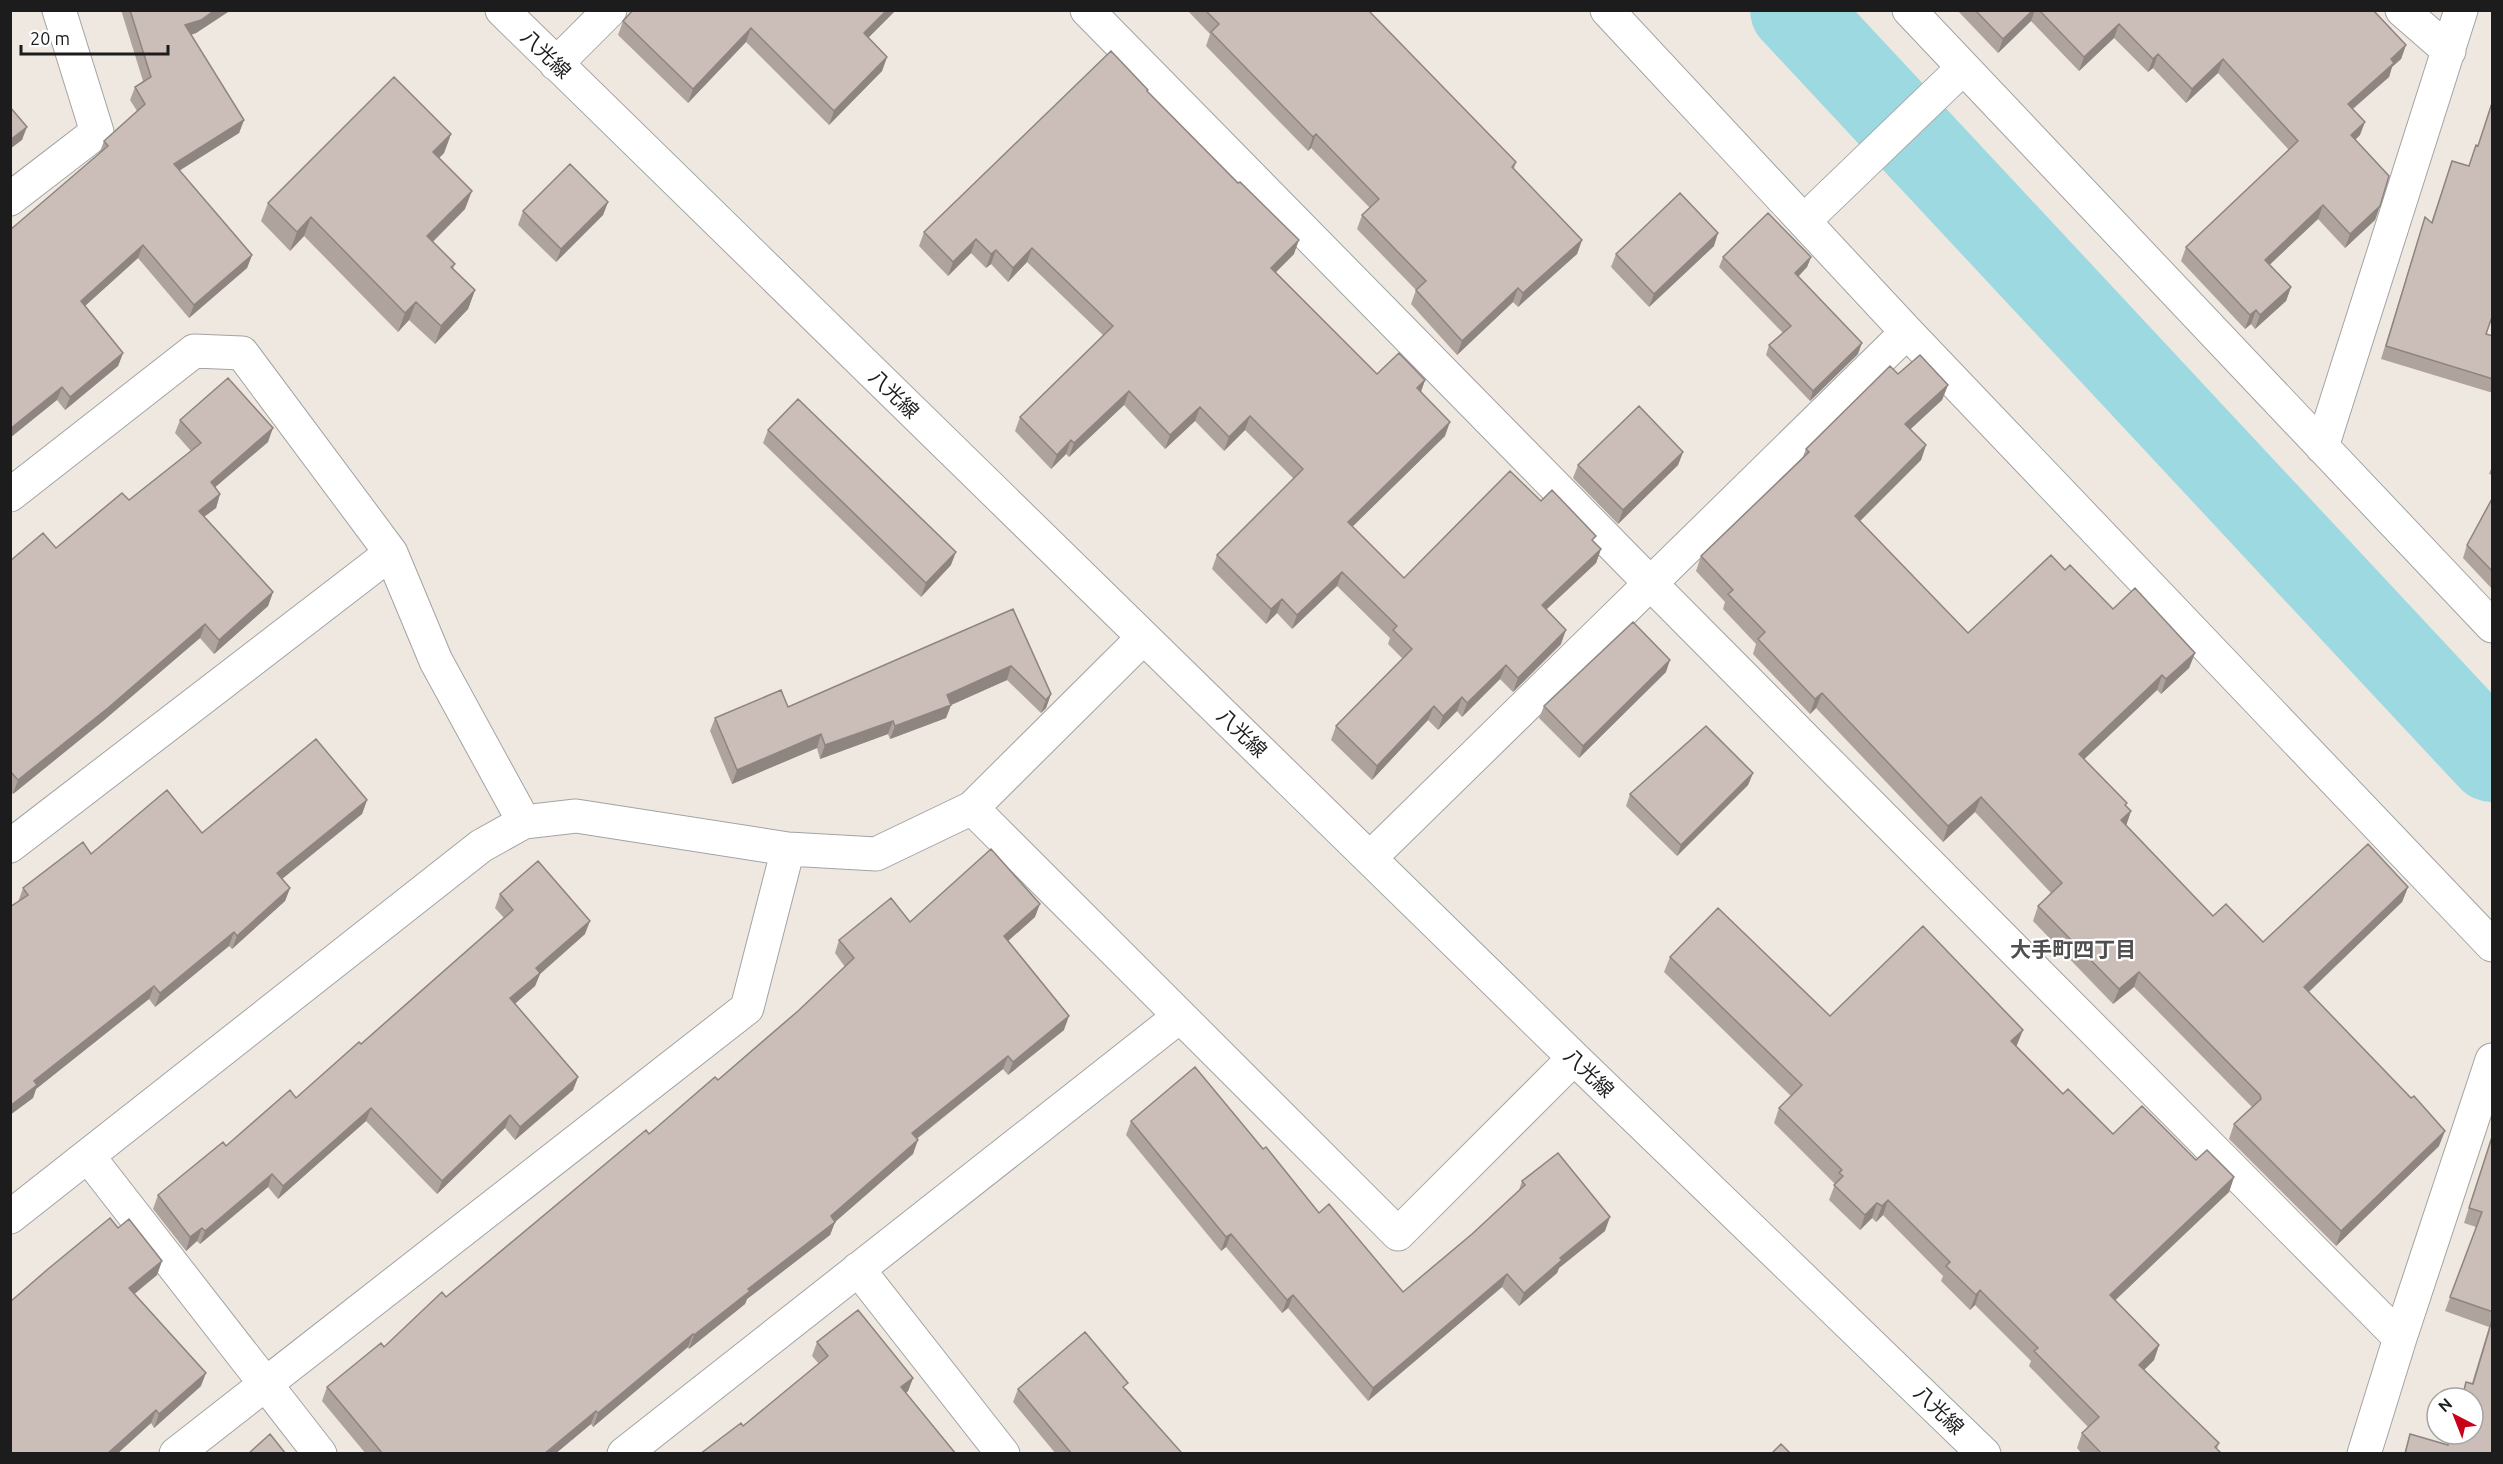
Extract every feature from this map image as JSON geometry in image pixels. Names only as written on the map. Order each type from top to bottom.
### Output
[{"type":"street","points":[[10,199],[97,132],[59,10]]},
{"type":"street","name":"八光線","points":[[502,10],[1574,1059],[1984,1454]]},
{"type":"street","points":[[556,64],[610,10]]},
{"type":"street","points":[[1087,10],[1650,583],[2400,1338]]},
{"type":"street","points":[[1607,10],[1815,211],[1907,332],[2493,945]]},
{"type":"street","points":[[1909,10],[1955,76],[2322,447],[2493,626]]},
{"type":"street","points":[[2402,10],[2449,51]]},
{"type":"street","points":[[2322,447],[2461,10]]},
{"type":"street","points":[[1815,211],[1955,76]]},
{"type":"street","points":[[1370,858],[1907,332]]},
{"type":"street","points":[[10,495],[194,351],[242,353],[391,553],[436,661],[524,822]]},
{"type":"street","points":[[10,846],[391,553]]},
{"type":"street","points":[[10,1217],[481,846],[524,822],[576,816],[788,849],[876,854],[972,808],[1143,638]]},
{"type":"street","points":[[972,808],[1398,1234],[1574,1059]]},
{"type":"street","points":[[176,1454],[265,1382],[747,1008],[788,849]]},
{"type":"street","points":[[624,1454],[1180,1017]]},
{"type":"street","points":[[2364,1454],[2400,1338],[2493,1060]]},
{"type":"street","points":[[88,1156],[320,1454]]},
{"type":"street","points":[[858,1269],[1003,1454]]},
{"type":"building","points":[[130,10],[215,10],[201,20],[185,25],[244,120],[174,164],[252,255],[194,305],[143,245],[81,301],[123,353],[70,397],[62,387],[10,429],[10,230],[108,146],[104,141],[145,104],[135,87],[151,77]]},
{"type":"building","points":[[633,10],[887,10],[864,33],[887,57],[834,111],[751,28],[693,89],[623,21]]},
{"type":"building","points":[[1205,10],[1368,10],[1516,162],[1512,167],[1582,240],[1523,293],[1518,288],[1462,341],[1416,290],[1426,281],[1362,215],[1379,199],[1316,134],[1313,137],[1211,32],[1219,24]]},
{"type":"building","points":[[1975,10],[2033,10],[2003,39]]},
{"type":"building","points":[[2039,10],[2373,10],[2406,45],[2391,59],[2394,63],[2348,104],[2365,122],[2351,135],[2389,176],[2380,206],[2350,234],[2323,205],[2265,260],[2291,287],[2260,315],[2256,310],[2250,315],[2186,247],[2298,141],[2223,59],[2192,89],[2158,54],[2153,59],[2119,24],[2084,57]]},
{"type":"building","points":[[1111,51],[1238,183],[1240,182],[1299,240],[1271,268],[1377,374],[1399,353],[1425,380],[1417,388],[1450,422],[1348,522],[1404,578],[1510,471],[1541,501],[1552,490],[1596,536],[1592,540],[1601,549],[1542,605],[1566,630],[1518,678],[1506,665],[1467,703],[1462,697],[1443,716],[1434,706],[1377,766],[1336,726],[1412,649],[1393,630],[1397,626],[1342,572],[1297,615],[1282,599],[1271,609],[1217,555],[1303,469],[1250,416],[1229,437],[1200,407],[1170,435],[1129,391],[1074,443],[1071,440],[1057,455],[1020,417],[1113,326],[1032,248],[1013,268],[996,250],[991,254],[976,239],[953,262],[924,232]]},
{"type":"building","points":[[394,77],[451,134],[433,152],[472,191],[427,236],[455,264],[451,267],[475,290],[441,326],[416,302],[405,313],[311,217],[297,232],[268,203]]},
{"type":"building","points":[[2493,100],[2493,314],[2486,334],[2493,336],[2493,379],[2386,346],[2425,217],[2432,223],[2452,161],[2469,166]]},
{"type":"building","points":[[10,107],[27,127],[10,140]]},
{"type":"building","points":[[570,164],[608,202],[561,249],[523,211]]},
{"type":"building","points":[[1680,193],[1718,233],[1654,294],[1616,254]]},
{"type":"building","points":[[1768,213],[1811,257],[1795,273],[1862,343],[1813,391],[1769,345],[1791,326],[1723,257]]},
{"type":"building","points":[[1920,355],[1948,385],[1905,424],[1926,445],[1855,516],[1968,633],[2051,555],[2065,570],[2070,565],[2113,609],[2135,588],[2195,653],[2166,679],[2162,675],[2079,754],[2127,803],[2125,805],[2131,811],[2121,820],[2213,916],[2226,904],[2263,942],[2368,844],[2408,887],[2304,987],[2411,1098],[2414,1096],[2445,1131],[2341,1231],[2234,1124],[2261,1099],[2260,1095],[2139,972],[2119,989],[2038,906],[2062,883],[1981,797],[1948,826],[1822,693],[1815,699],[1758,639],[1765,632],[1728,594],[1733,590],[1701,556],[1809,452],[1806,449],[1890,366],[1898,374]]},
{"type":"building","points":[[228,378],[273,428],[211,482],[220,494],[199,511],[273,592],[219,640],[205,624],[108,708],[18,780],[10,771],[10,561],[43,533],[56,548],[122,493],[129,500],[201,443],[180,420]]},
{"type":"building","points":[[798,399],[956,552],[926,583],[768,430]]},
{"type":"building","points":[[1639,406],[1683,452],[1623,510],[1578,465]]},
{"type":"building","points":[[2493,497],[2493,572],[2467,545]]},
{"type":"building","points":[[1013,609],[1051,694],[1046,700],[1011,666],[947,695],[951,705],[895,726],[893,721],[825,745],[821,734],[737,770],[715,718],[781,690],[788,707]]},
{"type":"building","points":[[1633,622],[1670,660],[1583,746],[1544,706]]},
{"type":"building","points":[[1706,726],[1753,773],[1681,845],[1630,794]]},
{"type":"building","points":[[316,739],[367,800],[277,873],[290,888],[237,936],[234,932],[160,993],[154,986],[34,1081],[37,1085],[10,1106],[10,907],[28,895],[23,888],[83,842],[91,854],[167,790],[202,833]]},
{"type":"building","points":[[991,849],[1040,904],[1004,936],[1069,1016],[1013,1062],[1008,1056],[912,1133],[918,1140],[831,1216],[835,1222],[748,1289],[750,1291],[544,1454],[383,1454],[327,1387],[381,1343],[384,1347],[442,1292],[446,1297],[646,1130],[649,1134],[715,1077],[718,1080],[798,1011],[854,958],[839,940],[891,898],[910,922]]},
{"type":"building","points":[[538,861],[590,921],[536,968],[540,973],[510,998],[578,1077],[520,1127],[510,1115],[442,1181],[371,1108],[283,1186],[272,1174],[205,1231],[202,1228],[190,1237],[158,1195],[223,1142],[226,1146],[290,1090],[296,1098],[359,1042],[361,1044],[513,910],[500,894]]},
{"type":"building","points":[[1718,908],[1830,1016],[1923,926],[2023,1030],[2011,1041],[2063,1094],[2068,1089],[2113,1134],[2142,1106],[2196,1160],[2207,1150],[2234,1177],[2110,1295],[2159,1345],[2139,1365],[2219,1443],[2215,1447],[2222,1454],[2102,1454],[2082,1433],[2099,1417],[2034,1351],[2038,1348],[1980,1290],[1976,1295],[1946,1266],[1950,1262],[1888,1200],[1882,1206],[1877,1203],[1865,1215],[1834,1185],[1843,1176],[1839,1173],[1842,1170],[1779,1108],[1802,1085],[1670,957]]},
{"type":"building","points":[[1195,1067],[1263,1149],[1266,1147],[1319,1213],[1329,1204],[1403,1292],[1472,1234],[1525,1185],[1522,1181],[1558,1153],[1610,1217],[1560,1258],[1562,1260],[1524,1293],[1507,1274],[1373,1388],[1293,1295],[1287,1300],[1231,1234],[1226,1237],[1131,1121]]},
{"type":"building","points":[[2493,1134],[2493,1312],[2450,1297],[2482,1212],[2469,1208]]},
{"type":"building","points":[[110,1218],[118,1228],[129,1219],[162,1261],[129,1288],[206,1373],[159,1414],[156,1410],[107,1454],[10,1454],[10,1302]]},
{"type":"building","points":[[858,1310],[913,1378],[901,1387],[956,1454],[700,1454],[741,1423],[743,1426],[828,1356],[817,1342]]},
{"type":"building","points":[[2493,1317],[2493,1454],[2405,1454],[2410,1434],[2425,1438],[2425,1446],[2485,1446],[2485,1386],[2465,1386],[2466,1382],[2473,1384]]},
{"type":"building","points":[[1085,1332],[1128,1383],[1123,1387],[1181,1452],[1180,1454],[1072,1454],[1018,1389]]},
{"type":"building","points":[[270,1434],[286,1454],[248,1454]]},
{"type":"building","points":[[1781,1444],[1791,1454],[1771,1454]]},
{"type":"waterway","points":[[1794,10],[2492,758]]},
{"type":"district","name":"大手町四丁目","points":[[2073,950]]}]
